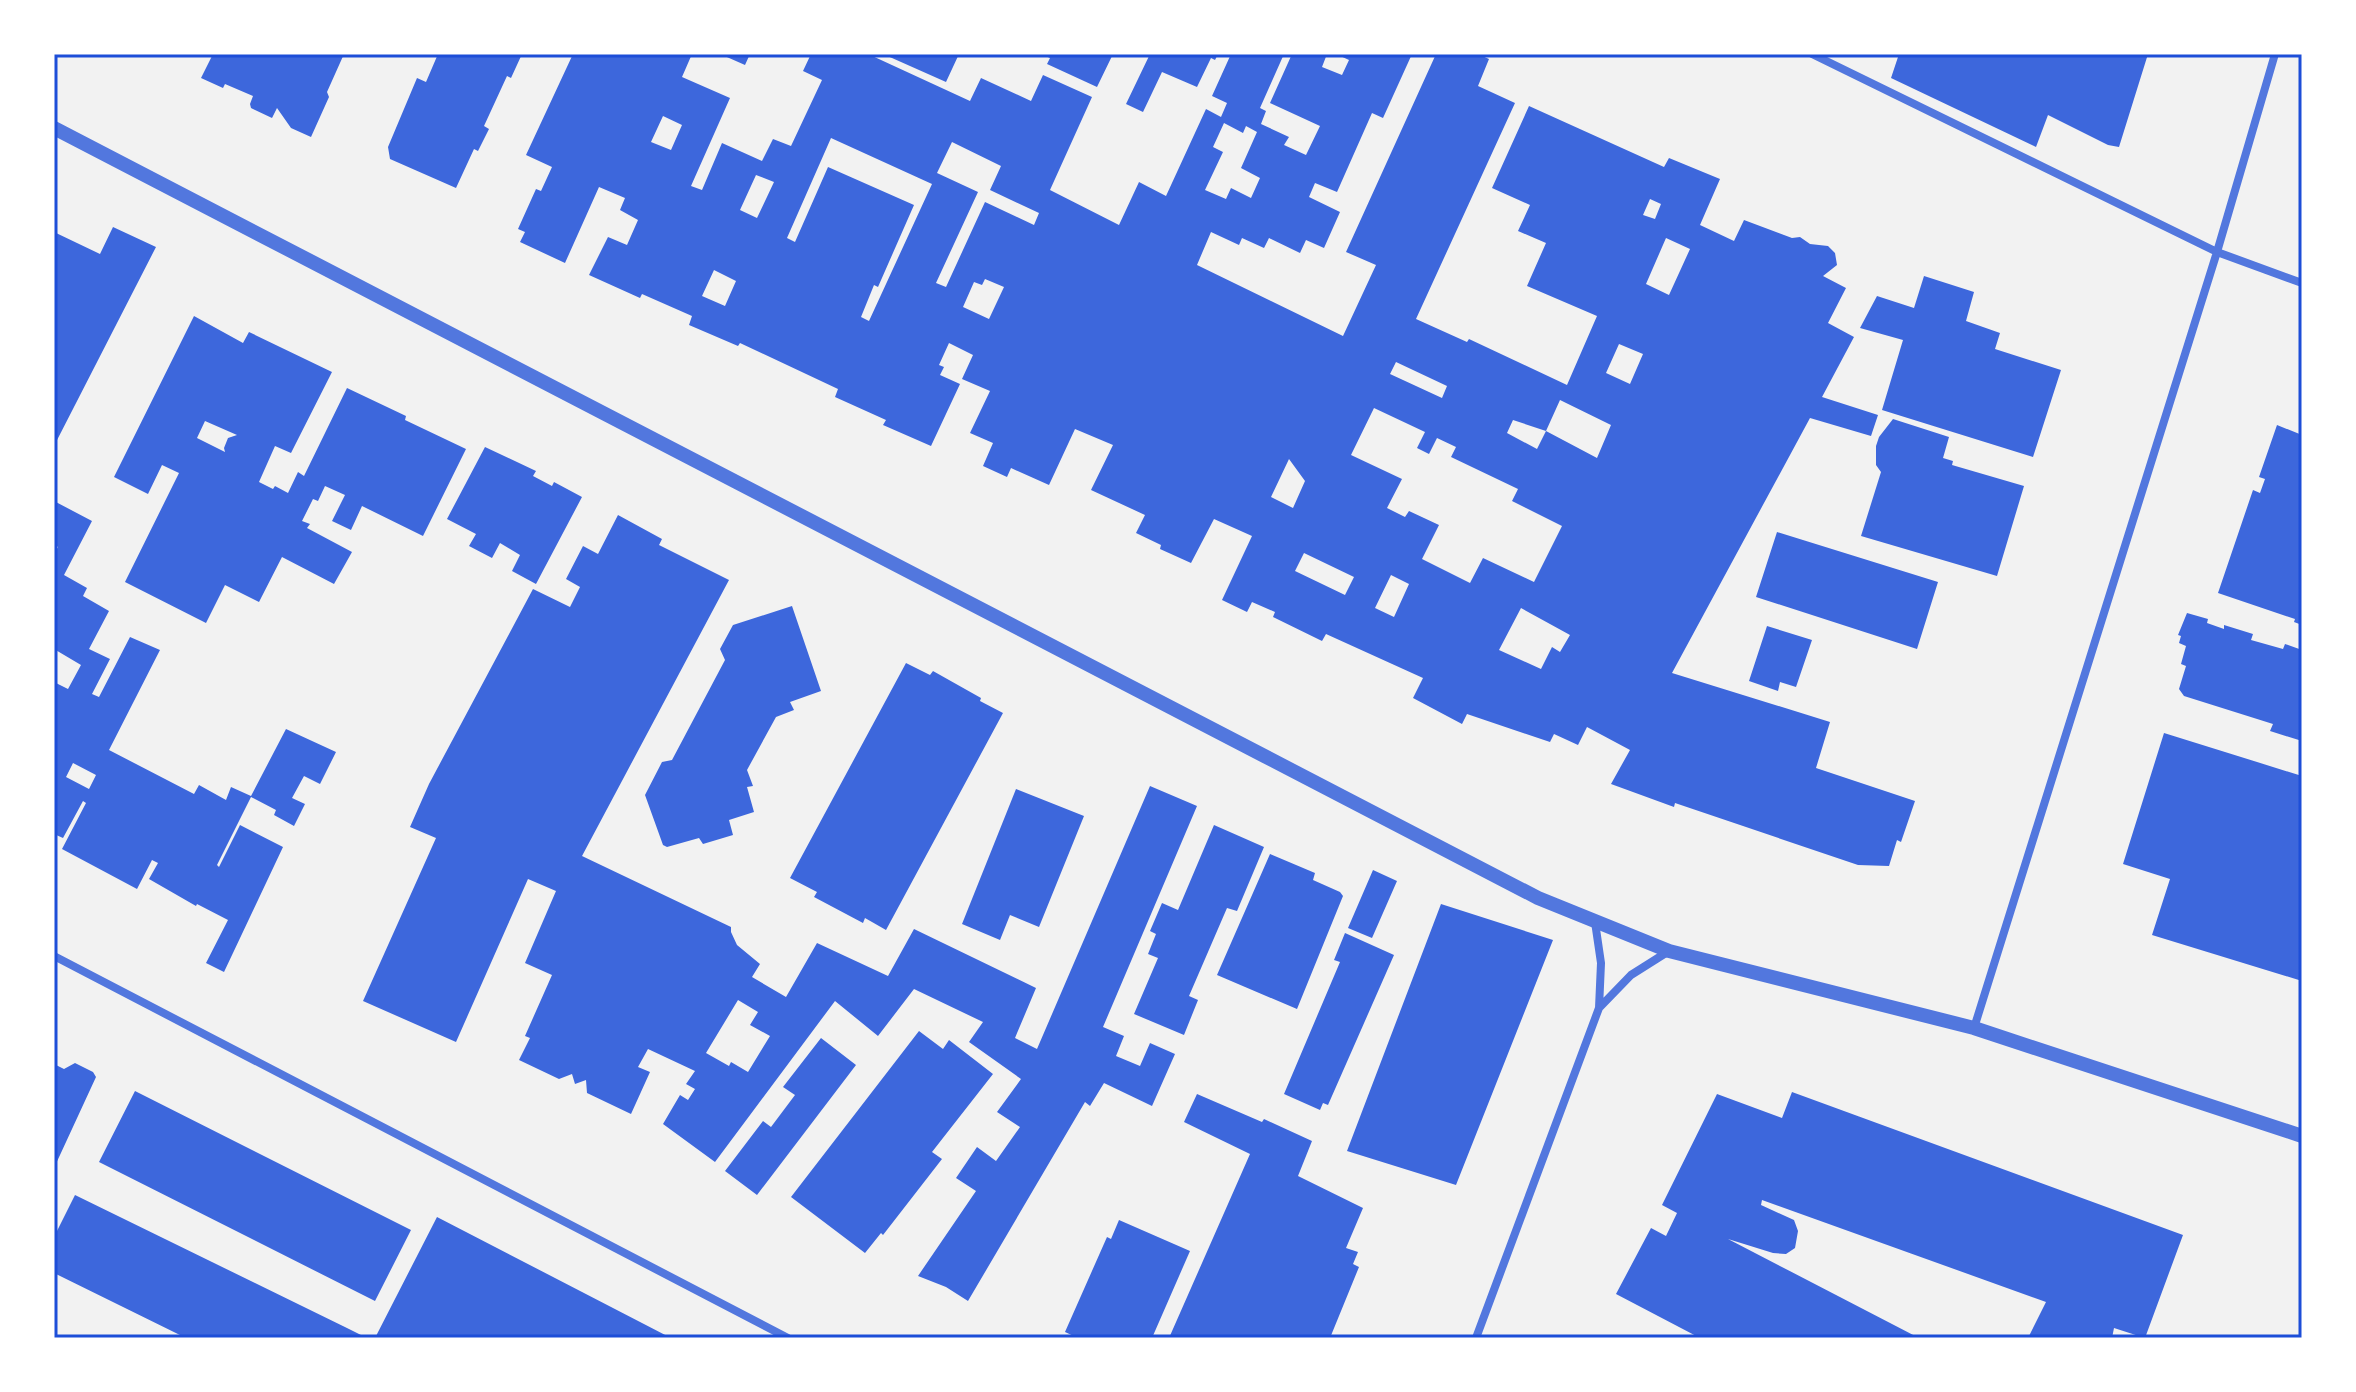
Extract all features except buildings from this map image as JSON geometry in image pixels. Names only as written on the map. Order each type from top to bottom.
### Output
[{"type":"street","points":[[1812,54],[2217,252],[2302,283]]},
{"type":"street","points":[[1974,1028],[2217,252],[2275,54]]},
{"type":"street","points":[[54,128],[1524,891],[1669,951],[1974,1028],[2302,1136]]},
{"type":"street","points":[[1476,1338],[1599,1008],[1601,963],[1595,922]]},
{"type":"street","points":[[1599,1008],[1631,975],[1669,951]]},
{"type":"street","points":[[54,956],[788,1338]]}]
